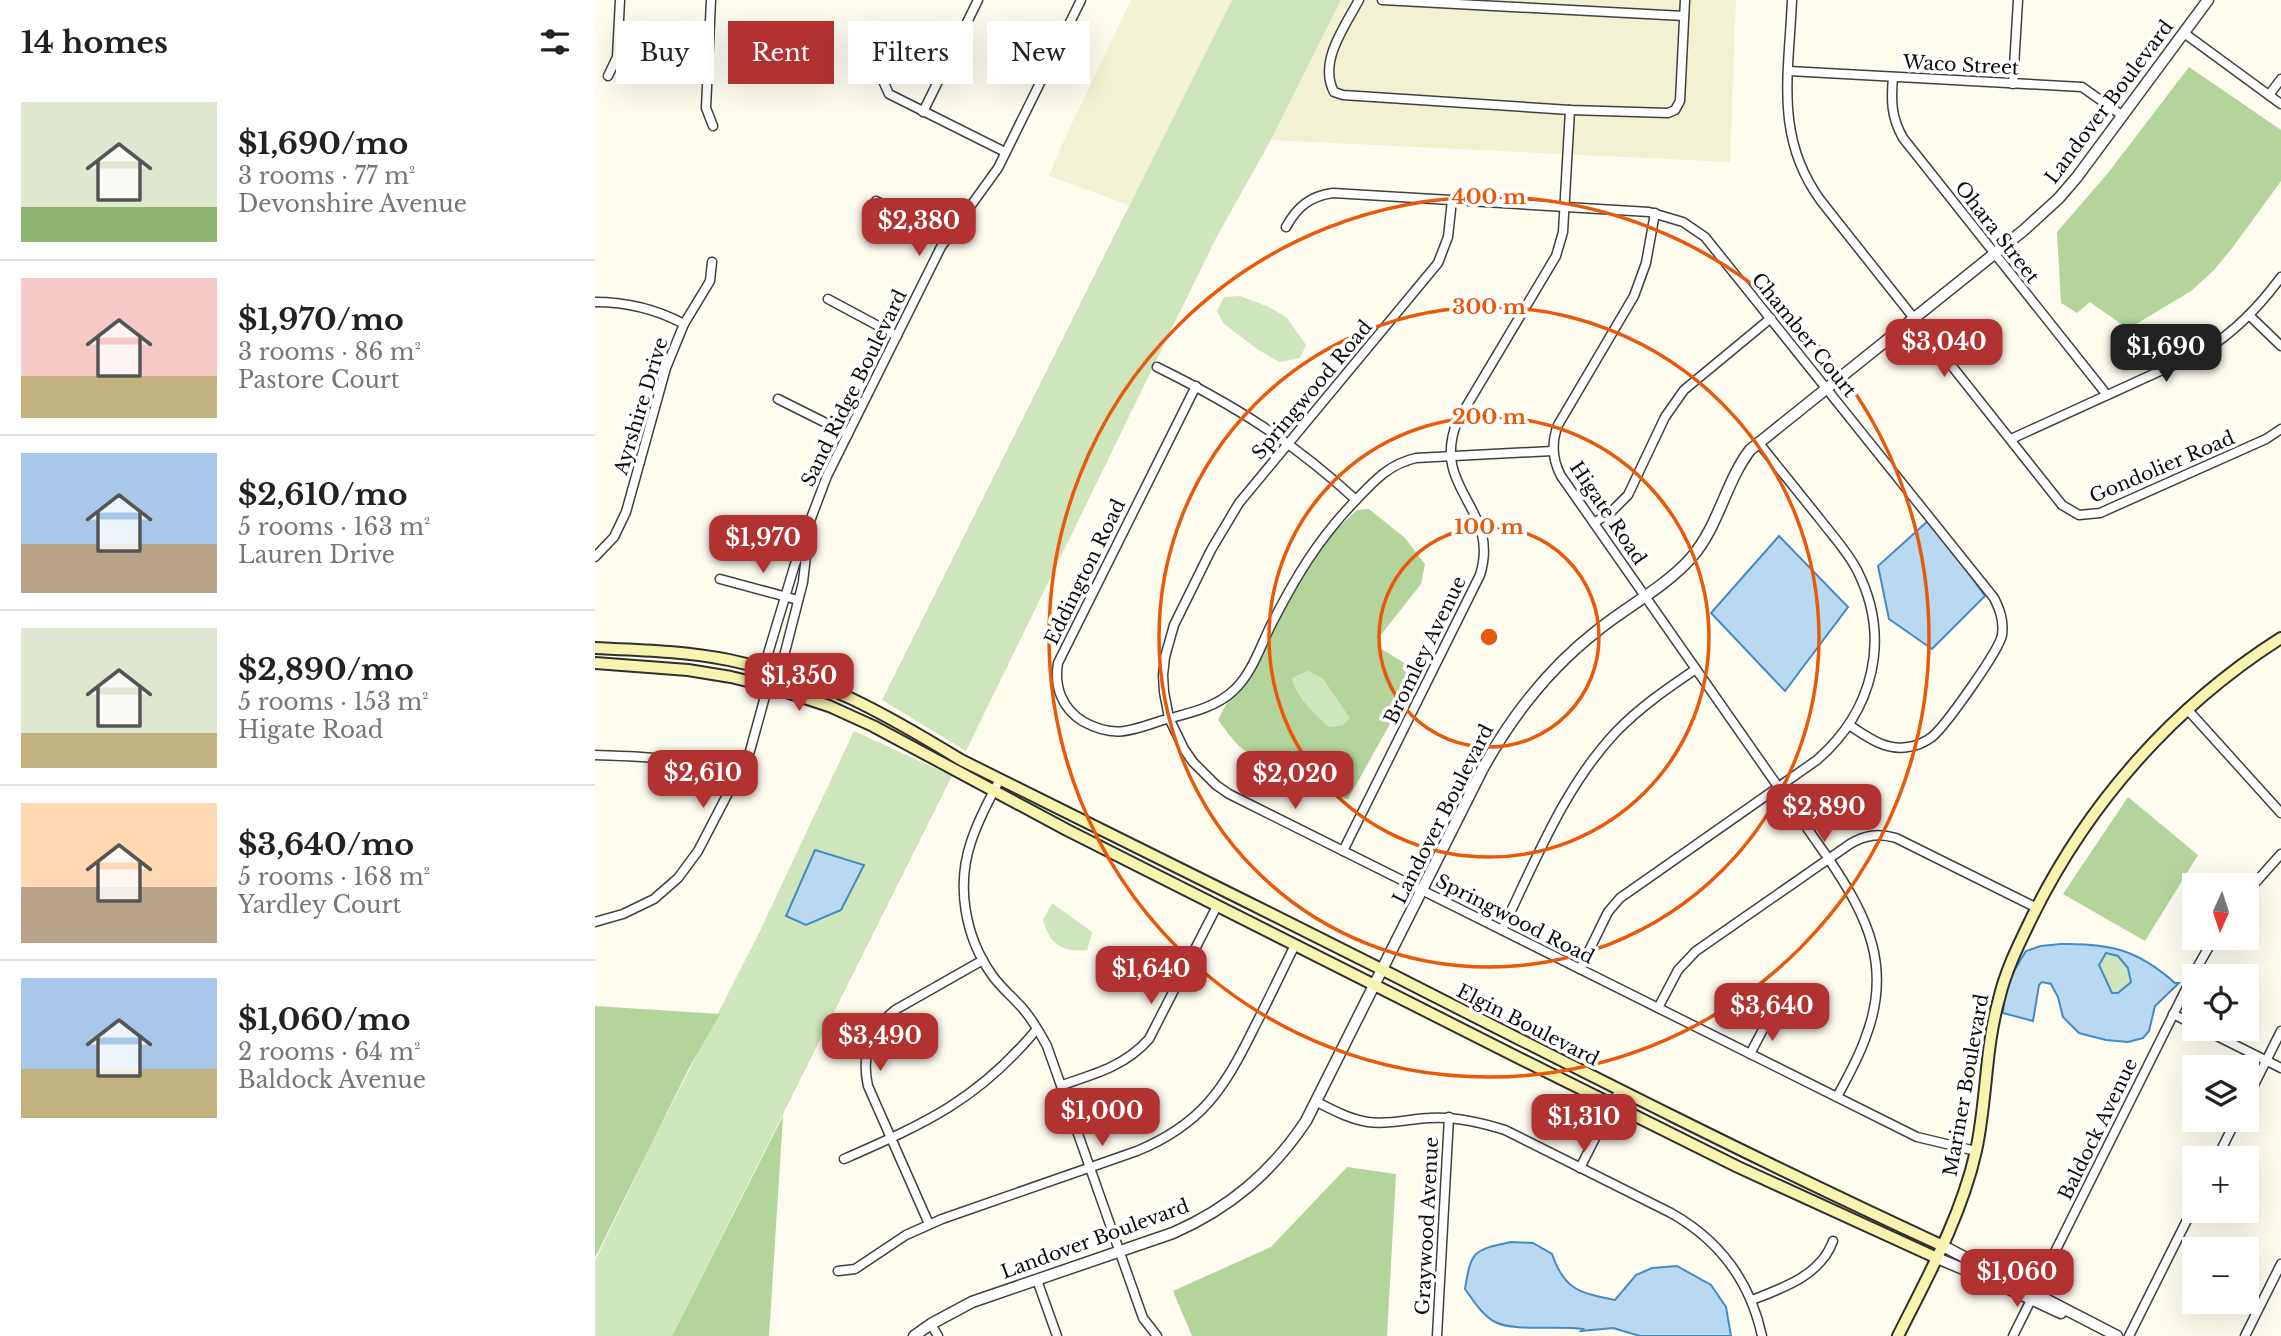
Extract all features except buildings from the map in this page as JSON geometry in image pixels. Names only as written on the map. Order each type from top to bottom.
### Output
[{"type":"main road","name":"Mariner Boulevard","points":[[1898,1336],[1960,1207],[1976,1151],[1989,1048],[1999,998],[2016,950],[2059,866],[2098,808],[2143,754],[2187,709],[2281,638]]},
{"type":"main road","name":"Elgin Boulevard","points":[[600,648],[727,660],[772,671],[850,698],[1000,779],[1619,1091],[1943,1246]]},
{"type":"main road","name":"Elgin Boulevard","points":[[599,663],[688,670],[768,686],[829,706],[873,726],[1217,906],[1612,1105],[1738,1167],[1937,1258]]},
{"type":"street","points":[[608,76],[617,57],[620,0]]},
{"type":"street","points":[[711,0],[706,108],[713,126]]},
{"type":"street","points":[[923,112],[978,0]]},
{"type":"street","name":"Sand Ridge Boulevard","points":[[807,537],[805,572],[783,660],[772,671],[767,657],[818,498],[948,236],[998,168],[1081,0]]},
{"type":"street","points":[[1359,0],[1333,51],[1329,83],[1334,92],[1343,95],[1570,110],[1668,113],[1675,110],[1680,101],[1685,0]]},
{"type":"street","points":[[1382,0],[1684,16]]},
{"type":"street","name":"Gondolier Road","points":[[1792,0],[1788,123],[1803,173],[1821,201],[2062,505],[2073,513],[2086,516],[2113,507],[2266,439],[2281,429]]},
{"type":"street","points":[[2013,83],[2018,0]]},
{"type":"street","name":"Landover Boulevard","points":[[915,1336],[931,1324],[972,1302],[1195,1223],[1232,1201],[1280,1157],[1294,1140],[1317,1102],[1495,747],[1523,704],[1558,664],[1579,645],[1681,568],[1704,541],[1743,459],[1758,442],[1994,254],[2059,198],[2208,0]]},
{"type":"street","points":[[2184,33],[2281,104]]},
{"type":"street","name":"Waco Street","points":[[1789,71],[2082,88],[2123,116]]},
{"type":"street","name":"Ohara Street","points":[[1893,77],[1891,108],[1898,129],[2107,396]]},
{"type":"street","points":[[2269,95],[2281,79]]},
{"type":"street","points":[[884,84],[889,94],[1006,152]]},
{"type":"street","points":[[1450,456],[1457,422],[1556,256],[1563,232],[1570,110]]},
{"type":"street","name":"Chamber Court","points":[[1286,227],[1305,202],[1333,193],[1655,212],[1683,222],[1705,237],[1994,598],[1999,608],[2002,628],[1998,647],[1938,731],[1922,743],[1905,748],[1886,746],[1849,725]]},
{"type":"street","name":"Springwood Road","points":[[1452,200],[1448,237],[1438,263],[1256,480],[1224,527],[1174,625],[1168,640],[1163,675],[1164,692],[1169,718],[1184,749],[1203,773],[1229,794],[1917,1137],[1976,1151]]},
{"type":"street","points":[[876,201],[948,236]]},
{"type":"street","name":"Higate Road","points":[[1655,212],[1646,263],[1635,296],[1558,425],[1552,450],[1561,476],[1778,787]]},
{"type":"street","name":"Ayrshire Drive","points":[[595,557],[614,537],[626,512],[666,368],[684,324],[710,281],[712,262]]},
{"type":"street","points":[[2011,439],[2204,351],[2250,316],[2281,277]]},
{"type":"street","points":[[828,299],[897,335]]},
{"type":"street","points":[[595,302],[638,306],[684,324]]},
{"type":"street","points":[[2250,316],[2281,346]]},
{"type":"street","points":[[1594,523],[1612,511],[1628,495],[1665,417],[1684,390],[1771,318]]},
{"type":"street","points":[[1157,366],[1233,406],[1288,442],[1356,500]]},
{"type":"street","name":"Eddington Road","points":[[1196,386],[1062,654],[1057,674],[1059,692],[1068,709],[1082,721],[1100,729],[1128,731],[1213,704],[1239,686],[1305,561],[1335,521],[1394,465],[1416,458],[1552,450]]},
{"type":"street","points":[[778,398],[848,434]]},
{"type":"street","points":[[1580,969],[1615,903],[1823,754],[1849,725],[1862,701],[1872,668],[1874,635],[1867,593],[1847,553],[1758,442]]},
{"type":"street","name":"Bromley Avenue","points":[[1343,850],[1480,575],[1483,564],[1485,552],[1482,531],[1455,477],[1450,456]]},
{"type":"street","points":[[720,579],[798,600]]},
{"type":"street","points":[[599,663],[600,648]]},
{"type":"street","points":[[1501,930],[1588,765],[1633,716],[1696,669]]},
{"type":"street","points":[[595,922],[637,908],[654,899],[678,878],[698,851],[750,751],[772,671]]},
{"type":"street","points":[[2187,709],[2281,813]]},
{"type":"street","points":[[595,755],[679,760],[707,767],[734,780]]},
{"type":"street","points":[[1000,779],[970,845],[964,877],[965,909],[969,927],[983,960],[996,980],[1023,1010],[1047,1046],[1143,1318],[1157,1336]]},
{"type":"street","points":[[1778,787],[1851,892],[1870,936],[1876,971],[1871,1022],[1863,1046],[1837,1097]]},
{"type":"street","points":[[1658,1008],[1678,970],[1696,951],[1858,839],[1884,835],[1896,838],[2037,908]]},
{"type":"street","points":[[2259,879],[2281,854]]},
{"type":"street","points":[[1062,1085],[1121,1063],[1141,1048],[1156,1029],[1217,906]]},
{"type":"street","points":[[838,1271],[855,1269],[884,1248],[929,1224],[1137,1151],[1168,1137],[1198,1115],[1233,1070],[1295,945]]},
{"type":"street","name":"Baldock Avenue","points":[[2014,1336],[2173,1014],[2208,950]]},
{"type":"street","points":[[929,1224],[870,1093],[866,1076],[866,1055],[872,1036],[885,1017],[983,960]]},
{"type":"street","points":[[2173,1014],[2182,1018]]},
{"type":"street","points":[[1750,1054],[1768,1020]]},
{"type":"street","points":[[844,1159],[929,1120],[968,1096],[1005,1065],[1037,1029]]},
{"type":"street","points":[[2259,1074],[2281,1031]]},
{"type":"street","points":[[2227,1041],[2281,1068]]},
{"type":"street","points":[[1580,1168],[1619,1091]]},
{"type":"street","points":[[1317,1102],[1340,1114],[1368,1122],[1449,1117],[1504,1130],[1671,1213],[1700,1231],[1731,1264],[1752,1300],[1762,1336]]},
{"type":"street","name":"Graywood Avenue","points":[[1437,1336],[1449,1117]]},
{"type":"street","points":[[2129,1336],[2186,1223]]},
{"type":"street","points":[[1752,1300],[1806,1274],[1828,1255],[1833,1241]]},
{"type":"street","name":"Elgin Boulevard","points":[[1943,1246],[2109,1336]]},
{"type":"street","name":"Elgin Boulevard","points":[[1937,1258],[2034,1296],[2117,1336]]},
{"type":"street","points":[[2245,1336],[2281,1264]]},
{"type":"street","points":[[1037,1280],[1057,1336]]},
{"type":"street","points":[[931,1324],[938,1336]]},
{"type":"green space","points":[[1131,0],[1232,0],[1129,205],[1049,176]]},
{"type":"green space","points":[[1232,0],[1341,0],[1271,140],[1215,240],[966,751],[882,700]]},
{"type":"green space","points":[[1341,0],[1736,0],[1730,162],[1271,140]]},
{"type":"green space","points":[[2189,67],[2281,130],[2281,181],[2233,247],[2213,271],[2191,291],[2128,329],[2090,302],[2077,313],[2061,303],[2057,232],[2108,173]]},
{"type":"green space","points":[[1240,296],[1269,307],[1287,318],[1306,345],[1300,358],[1279,362],[1223,323],[1217,311],[1224,297]]},
{"type":"green space","points":[[1369,509],[1405,538],[1425,564],[1421,584],[1380,636],[1380,648],[1419,672],[1348,799],[1307,785],[1261,761],[1239,746],[1218,720],[1295,583],[1328,537],[1357,510]],"holes":[[[1308,671],[1323,679],[1350,718],[1343,725],[1329,727],[1302,699],[1292,678]]]},
{"type":"green space","points":[[1308,671],[1323,679],[1351,718],[1343,725],[1329,727],[1302,699],[1292,678]]},
{"type":"green space","points":[[854,731],[952,776],[672,1336],[595,1336],[595,1261],[759,933]]},
{"type":"green space","points":[[2128,797],[2198,855],[2187,873],[2182,873],[2182,881],[2145,941],[2063,894]]},
{"type":"green space","points":[[1052,903],[1092,932],[1087,950],[1064,948],[1049,936],[1043,920]]},
{"type":"green space","points":[[2106,953],[2118,956],[2128,968],[2131,982],[2118,994],[2112,993],[2099,965]]},
{"type":"green space","points":[[595,1006],[720,1014],[688,1070],[595,1258]]},
{"type":"green space","points":[[783,1116],[769,1336],[672,1336]]},
{"type":"green space","points":[[1347,1167],[1396,1174],[1387,1336],[1192,1336],[1173,1291],[1271,1247]]},
{"type":"water","points":[[1930,519],[1985,596],[1932,649],[1889,619],[1878,566]]},
{"type":"water","points":[[1779,536],[1848,607],[1785,691],[1711,613]]},
{"type":"water","points":[[815,850],[864,865],[841,910],[806,925],[786,916]]},
{"type":"water","points":[[2078,944],[2109,947],[2136,956],[2175,983],[2179,983],[2155,1006],[2149,1031],[2143,1038],[2128,1042],[2079,1033],[2063,1017],[2058,997],[2051,984],[2042,982],[2039,985],[2033,1021],[2003,1013],[2007,988],[2017,966],[2026,951],[2041,946]],"holes":[[[2106,953],[2118,956],[2128,968],[2131,982],[2118,993],[2112,993],[2099,965]]]},
{"type":"water","points":[[1511,1242],[1533,1243],[1552,1254],[1562,1275],[1575,1288],[1615,1300],[1636,1275],[1652,1268],[1677,1266],[1711,1285],[1726,1307],[1731,1336],[1640,1336],[1613,1328],[1581,1331],[1583,1329],[1514,1327],[1495,1322],[1482,1311],[1465,1289],[1467,1276],[1472,1260],[1481,1250]]}]
